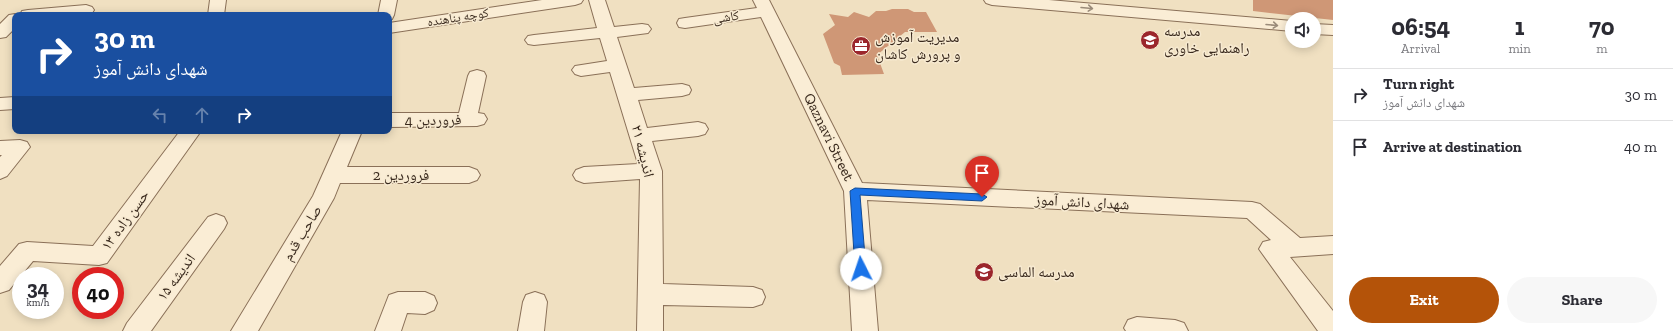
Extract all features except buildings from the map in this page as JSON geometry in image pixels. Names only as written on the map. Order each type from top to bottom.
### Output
[{"type":"street","points":[[22,12],[35,0]]},
{"type":"street","points":[[216,12],[218,0]]},
{"type":"street","points":[[387,12],[389,0]]},
{"type":"street","name":"کوچه پناهنده","points":[[392,28],[575,0]]},
{"type":"street","name":"اندیشه ۲۱","points":[[597,0],[651,171],[650,331]]},
{"type":"street","points":[[992,0],[1051,2],[1285,25]]},
{"type":"street","name":"کاشی","points":[[685,24],[764,6]]},
{"type":"street","name":"Qaznavi Street","points":[[764,6],[855,191],[865,331]]},
{"type":"street","points":[[68,12],[86,10]]},
{"type":"street","points":[[0,33],[12,21]]},
{"type":"street","points":[[534,40],[642,29]]},
{"type":"street","points":[[1321,29],[1333,30]]},
{"type":"street","points":[[581,70],[618,65]]},
{"type":"street","name":"فروردین 4","points":[[392,120],[472,119],[477,76]]},
{"type":"street","points":[[628,95],[682,90]]},
{"type":"street","points":[[0,104],[12,103]]},
{"type":"street","points":[[640,136],[698,129]]},
{"type":"street","name":"حسن زاده ۱۳","points":[[0,283],[27,251],[99,256],[189,134]]},
{"type":"street","name":"صاحب قدم","points":[[244,331],[323,198],[351,134]]},
{"type":"street","points":[[0,148],[20,147],[0,171]]},
{"type":"street","points":[[584,175],[651,171]]},
{"type":"street","name":"فروردین 2","points":[[333,174],[470,175]]},
{"type":"street","name":"شهدای دانش آموز","points":[[855,191],[1252,210],[1294,247]]},
{"type":"street","name":"اندیشه ۱۵","points":[[136,331],[216,223]]},
{"type":"street","points":[[1333,245],[1271,249],[1333,330]]},
{"type":"street","points":[[650,294],[753,297]]},
{"type":"street","points":[[388,331],[398,302],[425,303]]},
{"type":"street","points":[[531,331],[535,302]]},
{"type":"street","points":[[1137,328],[1175,331]]},
{"type":"place","name":"مدرسه راهنمایی خاوری","points":[[1150,40]]},
{"type":"place","name":"مدیریت آموزش و پرورش کاشان","points":[[861,46]]},
{"type":"place","name":"مدرسه الماسی","points":[[984,272]]},
{"type":"route","points":[[861,269],[855,191],[982,197]]}]
